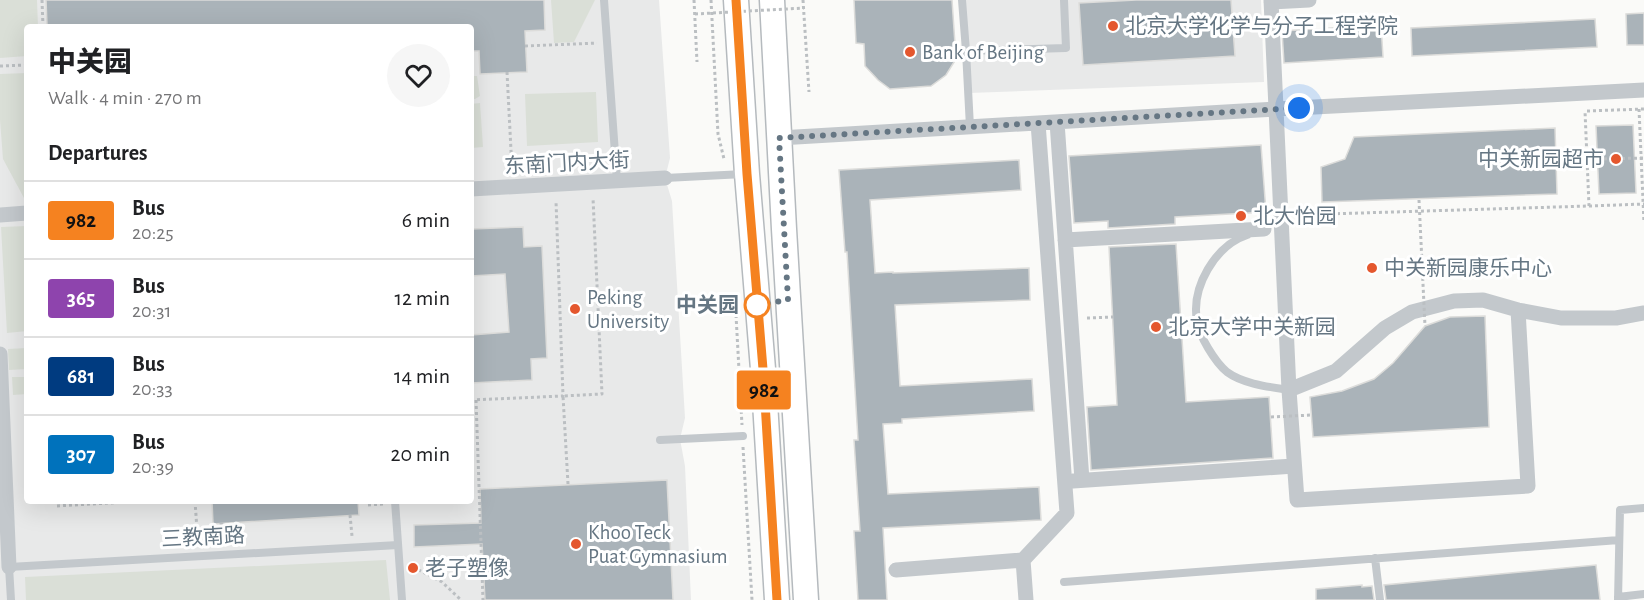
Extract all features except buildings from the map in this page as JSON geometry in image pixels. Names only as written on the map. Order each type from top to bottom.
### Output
[{"type":"main road","points":[[736,0],[737,174],[763,369],[777,600]]},
{"type":"main road","points":[[772,0],[806,600]]},
{"type":"street","points":[[1309,0],[1271,1],[1289,390],[1297,500],[1528,486],[1518,310]]},
{"type":"street","points":[[779,138],[1644,90]]},
{"type":"street","points":[[1057,122],[1082,480]]},
{"type":"street","points":[[896,570],[1023,560],[1067,513],[1038,123]]},
{"type":"street","name":"东南门内大街","points":[[474,189],[665,178]]},
{"type":"street","points":[[0,215],[24,213]]},
{"type":"street","points":[[1065,240],[1264,229]]},
{"type":"street","points":[[1289,390],[1336,371],[1385,328],[1412,312],[1454,301],[1483,300],[1518,310],[1561,318],[1616,318],[1644,314]]},
{"type":"street","points":[[0,354],[9,567]]},
{"type":"street","points":[[1065,481],[1294,466]]},
{"type":"street","points":[[1023,560],[1026,600]]},
{"type":"lane","points":[[604,0],[617,181]]},
{"type":"lane","points":[[962,0],[970,127]]},
{"type":"lane","points":[[966,51],[1066,48],[1064,0]]},
{"type":"lane","points":[[665,178],[737,174]]},
{"type":"lane","points":[[1281,222],[1240,238],[1221,251],[1207,270],[1197,293],[1197,321],[1210,354],[1228,372],[1251,383],[1289,390]]},
{"type":"lane","points":[[660,440],[743,436]]},
{"type":"lane","points":[[395,504],[402,600]]},
{"type":"lane","points":[[1644,508],[1620,510],[1618,598],[1644,594]]},
{"type":"lane","points":[[1064,582],[1619,540]]},
{"type":"lane","name":"三教南路","points":[[9,567],[398,545]]},
{"type":"lane","points":[[1375,558],[1380,600]]},
{"type":"lane","points":[[9,567],[11,600]]},
{"type":"path","points":[[42,0],[43,24]]},
{"type":"path","points":[[694,0],[697,62]]},
{"type":"path","points":[[711,0],[718,134],[737,174]]},
{"type":"path","points":[[803,0],[809,92]]},
{"type":"path","points":[[694,14],[804,8]]},
{"type":"path","points":[[525,46],[607,43]]},
{"type":"path","points":[[0,66],[24,64]]},
{"type":"path","points":[[507,72],[513,187]]},
{"type":"path","points":[[1639,109],[1644,223]]},
{"type":"path","points":[[1585,111],[1589,206]]},
{"type":"path","points":[[1556,160],[1644,158]]},
{"type":"path","points":[[474,400],[602,394],[592,182]]},
{"type":"path","points":[[555,184],[568,484]]},
{"type":"path","points":[[1419,200],[1425,326]]},
{"type":"path","points":[[1281,222],[1644,204]]},
{"type":"path","points":[[736,316],[752,600]]},
{"type":"path","points":[[1071,319],[1113,317]]},
{"type":"path","points":[[1271,417],[1312,415]]},
{"type":"path","points":[[474,420],[483,600]]},
{"type":"path","points":[[56,504],[56,506],[92,504]]},
{"type":"path","points":[[195,504],[198,555]]},
{"type":"path","points":[[351,515],[353,547]]},
{"type":"path","points":[[222,525],[227,525],[228,534]]},
{"type":"path","points":[[399,566],[408,566],[424,572],[442,582],[461,600]]},
{"type":"shaded area","name":"Peking University","points":[[0,0],[659,0],[670,158],[665,178],[672,201],[685,418],[680,439],[685,466],[691,600],[0,600]]},
{"type":"shaded area","points":[[0,0],[37,0],[38,24],[24,24],[24,56],[0,58]]},
{"type":"shaded area","points":[[551,0],[595,0],[574,42],[554,43]]},
{"type":"shaded area","name":"北京大学化学与分子工程学院","points":[[962,0],[1261,0],[1264,82],[969,93]]},
{"type":"shaded area","points":[[24,73],[24,198],[3,159],[0,74]]},
{"type":"shaded area","points":[[474,76],[477,76],[480,96],[475,99]]},
{"type":"shaded area","points":[[596,92],[598,142],[527,146],[525,94]]},
{"type":"shaded area","points":[[480,103],[483,147],[474,148],[474,104]]},
{"type":"shaded area","points":[[24,226],[24,331],[7,333],[1,227]]},
{"type":"shaded area","points":[[24,348],[24,369],[9,370],[8,349]]},
{"type":"shaded area","points":[[12,377],[24,377],[24,394],[13,395]]},
{"type":"shaded area","points":[[386,560],[390,600],[26,600],[25,577]]},
{"type":"bus line","name":"982","points":[[736,0],[777,600]]},
{"type":"place","name":"北京大学化学与分子工程学院","points":[[1113,26]]},
{"type":"place","name":"Bank of Beijing","points":[[910,52]]},
{"type":"place","name":"中关新园超市","points":[[1616,159]]},
{"type":"place","name":"北大怡园","points":[[1241,216]]},
{"type":"place","name":"中关新园康乐中心","points":[[1372,268]]},
{"type":"place","name":"中关园","points":[[757,305]]},
{"type":"place","name":"Peking University","points":[[575,309]]},
{"type":"place","name":"北京大学中关新园","points":[[1156,327]]},
{"type":"place","name":"Khoo Teck Puat Gymnasium","points":[[576,544]]},
{"type":"place","name":"老子塑像","points":[[413,568]]},
{"type":"route","points":[[757,305],[788,300],[779,138],[1299,108]]}]
